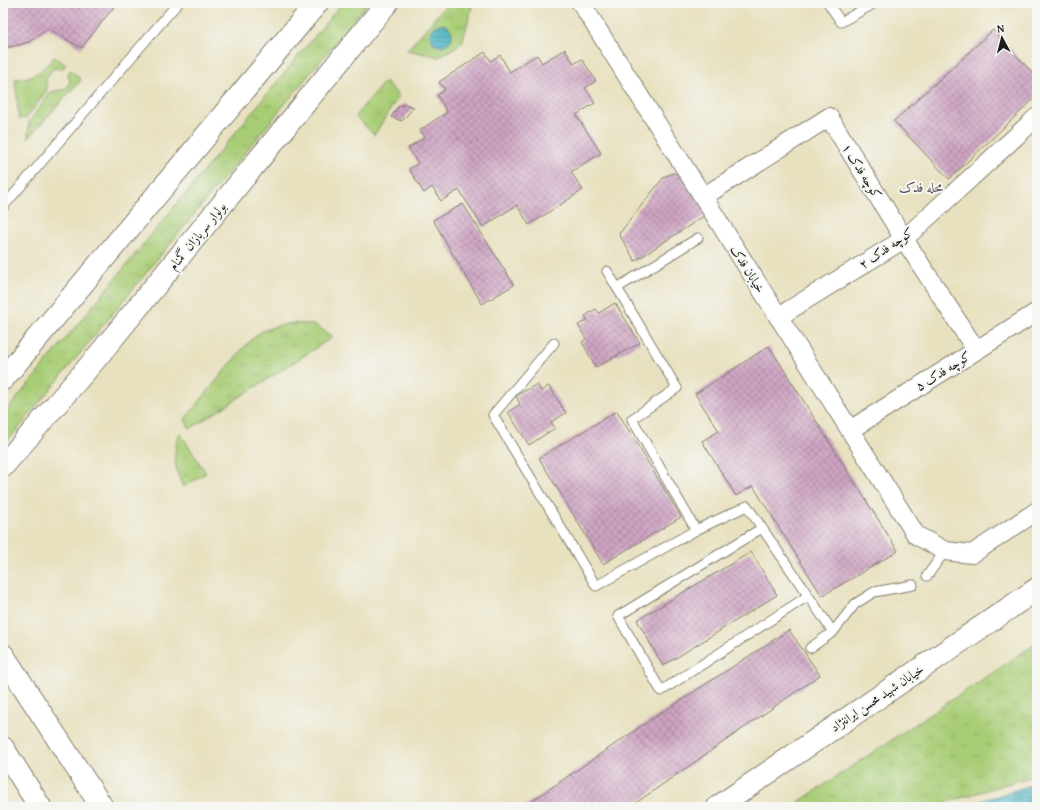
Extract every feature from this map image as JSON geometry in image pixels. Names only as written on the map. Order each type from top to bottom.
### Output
[{"type":"main road","points":[[3,379],[317,3]]},
{"type":"main road","name":"بولوار سربازان گمنام","points":[[3,466],[93,362],[387,3]]},
{"type":"main road","name":"خیابان شهید محسن ایراننژاد","points":[[718,807],[1037,589]]},
{"type":"main road","points":[[3,655],[102,807]]},
{"type":"main road","points":[[3,748],[40,807]]},
{"type":"street","name":"خیابان فدک","points":[[581,3],[916,535],[945,551]]},
{"type":"street","name":"کوچه فدک ۱","points":[[703,197],[829,117],[904,239],[976,350]]},
{"type":"street","name":"کوچه فدک ۲","points":[[778,317],[904,239],[1037,117]]},
{"type":"street","name":"کوچه فدک ۵","points":[[850,430],[1037,312]]},
{"type":"street","points":[[945,551],[972,554],[1037,511]]},
{"type":"lane","points":[[3,207],[178,3]]},
{"type":"lane","points":[[828,3],[841,22],[874,3]]},
{"type":"lane","points":[[617,288],[698,238]]},
{"type":"lane","points":[[607,271],[676,388],[632,419],[696,530]]},
{"type":"lane","points":[[554,343],[493,415],[596,586],[696,530],[747,506],[833,632]]},
{"type":"lane","points":[[762,528],[618,616],[661,691],[808,596]]},
{"type":"lane","points":[[927,576],[945,551]]},
{"type":"lane","points":[[810,648],[833,632],[855,604],[874,592],[912,585]]},
{"type":"green space","points":[[342,3],[368,3],[3,447],[3,415]]},
{"type":"green space","points":[[448,3],[469,3],[472,7],[462,43],[439,57],[407,50]]},
{"type":"green space","points":[[54,57],[66,65],[62,69],[55,68],[48,75],[46,80],[47,90],[27,118],[19,119],[15,79],[21,79],[37,73],[42,70]]},
{"type":"green space","points":[[71,70],[81,80],[28,138],[29,122],[51,92],[66,89],[70,82],[68,74]]},
{"type":"green space","points":[[385,81],[399,96],[374,135],[355,116]]},
{"type":"green space","points":[[293,323],[315,325],[333,337],[190,429],[185,419],[245,346],[260,332],[276,326]]},
{"type":"green space","points":[[180,433],[206,473],[183,487],[175,460],[177,440]]},
{"type":"green space","points":[[1037,643],[1037,775],[930,807],[791,807]]},
{"type":"water","points":[[441,24],[449,27],[452,35],[449,43],[441,46],[433,43],[430,35],[433,27]]},
{"type":"water","points":[[1037,783],[1037,807],[962,807]]},
{"type":"building","points":[[3,3],[117,3],[81,48],[48,28],[29,42],[11,47],[3,47]]},
{"type":"building","points":[[993,30],[1037,78],[1037,96],[949,179],[894,121]]},
{"type":"building","points":[[565,49],[574,64],[582,59],[596,81],[585,88],[595,103],[576,115],[601,153],[571,172],[583,190],[529,225],[517,205],[483,227],[459,190],[441,201],[432,187],[424,193],[409,169],[418,163],[408,148],[425,137],[420,130],[447,112],[437,95],[445,90],[439,82],[485,52],[491,61],[500,55],[510,72],[537,55],[542,63]]},
{"type":"building","points":[[404,104],[414,107],[402,121],[391,117],[399,106]]},
{"type":"building","points":[[673,173],[681,175],[707,214],[635,261],[619,234],[664,177]]},
{"type":"building","points":[[463,204],[514,285],[482,304],[433,220]]},
{"type":"building","points":[[615,303],[640,343],[596,367],[582,342],[586,339],[578,325],[588,320],[585,316],[596,309],[599,313]]},
{"type":"building","points":[[769,346],[898,551],[822,596],[753,486],[736,496],[702,441],[719,431],[695,394]]},
{"type":"building","points":[[537,384],[541,391],[549,386],[566,413],[551,422],[555,428],[529,445],[508,412],[520,404],[516,396]]},
{"type":"building","points":[[617,411],[681,517],[603,564],[539,458]]},
{"type":"building","points":[[751,552],[777,595],[663,666],[637,620]]},
{"type":"building","points":[[789,630],[820,675],[630,807],[523,807],[646,723]]},
{"type":"district","name":"محله فدک","points":[[921,187]]}]
